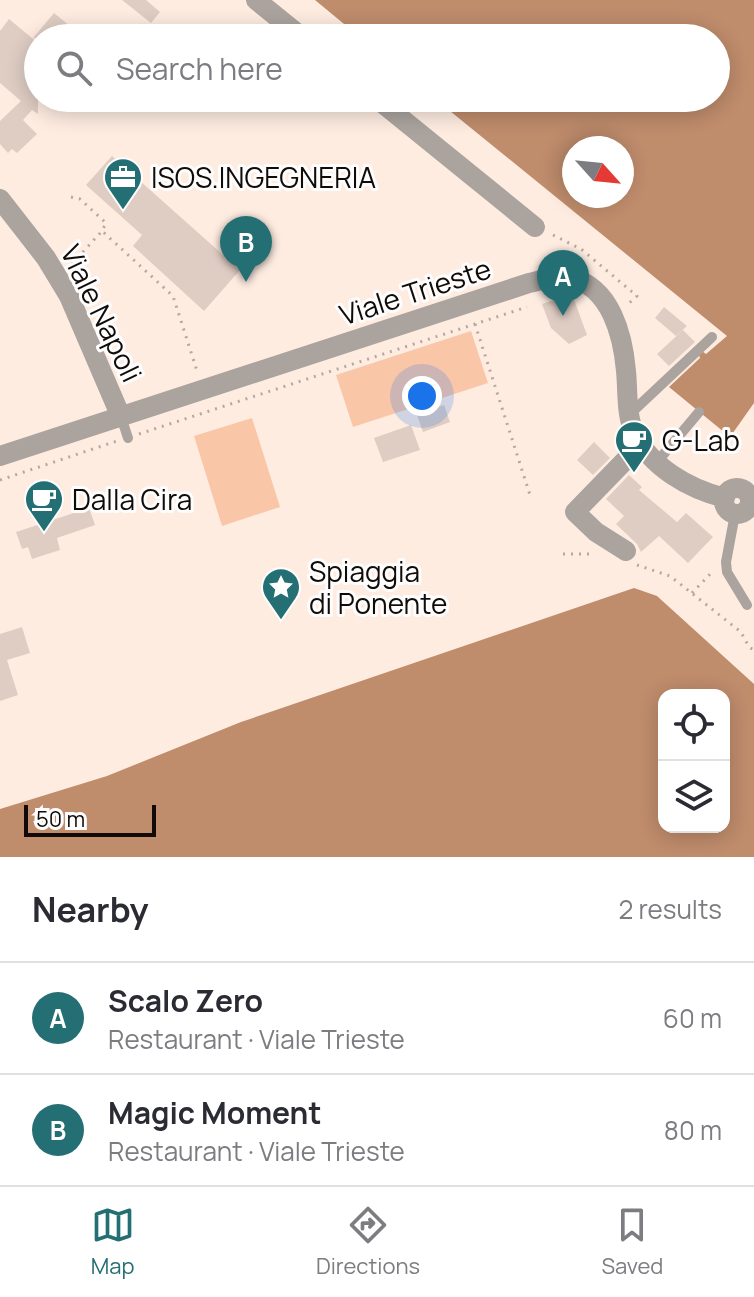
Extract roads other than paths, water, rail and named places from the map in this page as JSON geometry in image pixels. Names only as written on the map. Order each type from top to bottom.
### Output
[{"type":"street","points":[[256,0],[286,24]]},
{"type":"street","points":[[393,112],[535,227]]},
{"type":"street","name":"Viale Napoli","points":[[0,199],[56,275],[85,331],[121,417]]},
{"type":"street","name":"Viale Trieste","points":[[0,456],[529,283],[570,278],[586,284],[599,294],[613,314],[622,340],[629,414],[641,444],[677,479],[730,506]]},
{"type":"street","points":[[626,556],[575,512],[641,444]]},
{"type":"street","points":[[730,506],[747,510],[752,497]]},
{"type":"lane","points":[[629,414],[712,337]]},
{"type":"lane","points":[[657,462],[699,412]]},
{"type":"lane","points":[[121,417],[128,438]]},
{"type":"lane","points":[[730,506],[727,572],[747,605]]},
{"type":"place","name":"ISOS.INGEGNERIA","points":[[123,211]]},
{"type":"place","name":"Magic Moment","points":[[246,282]]},
{"type":"place","name":"Scalo Zero","points":[[563,316]]},
{"type":"place","name":"G-Lab","points":[[634,474]]},
{"type":"place","name":"Dalla Cira","points":[[44,533]]},
{"type":"place","name":"Spiaggia di Ponente","points":[[281,621]]}]
